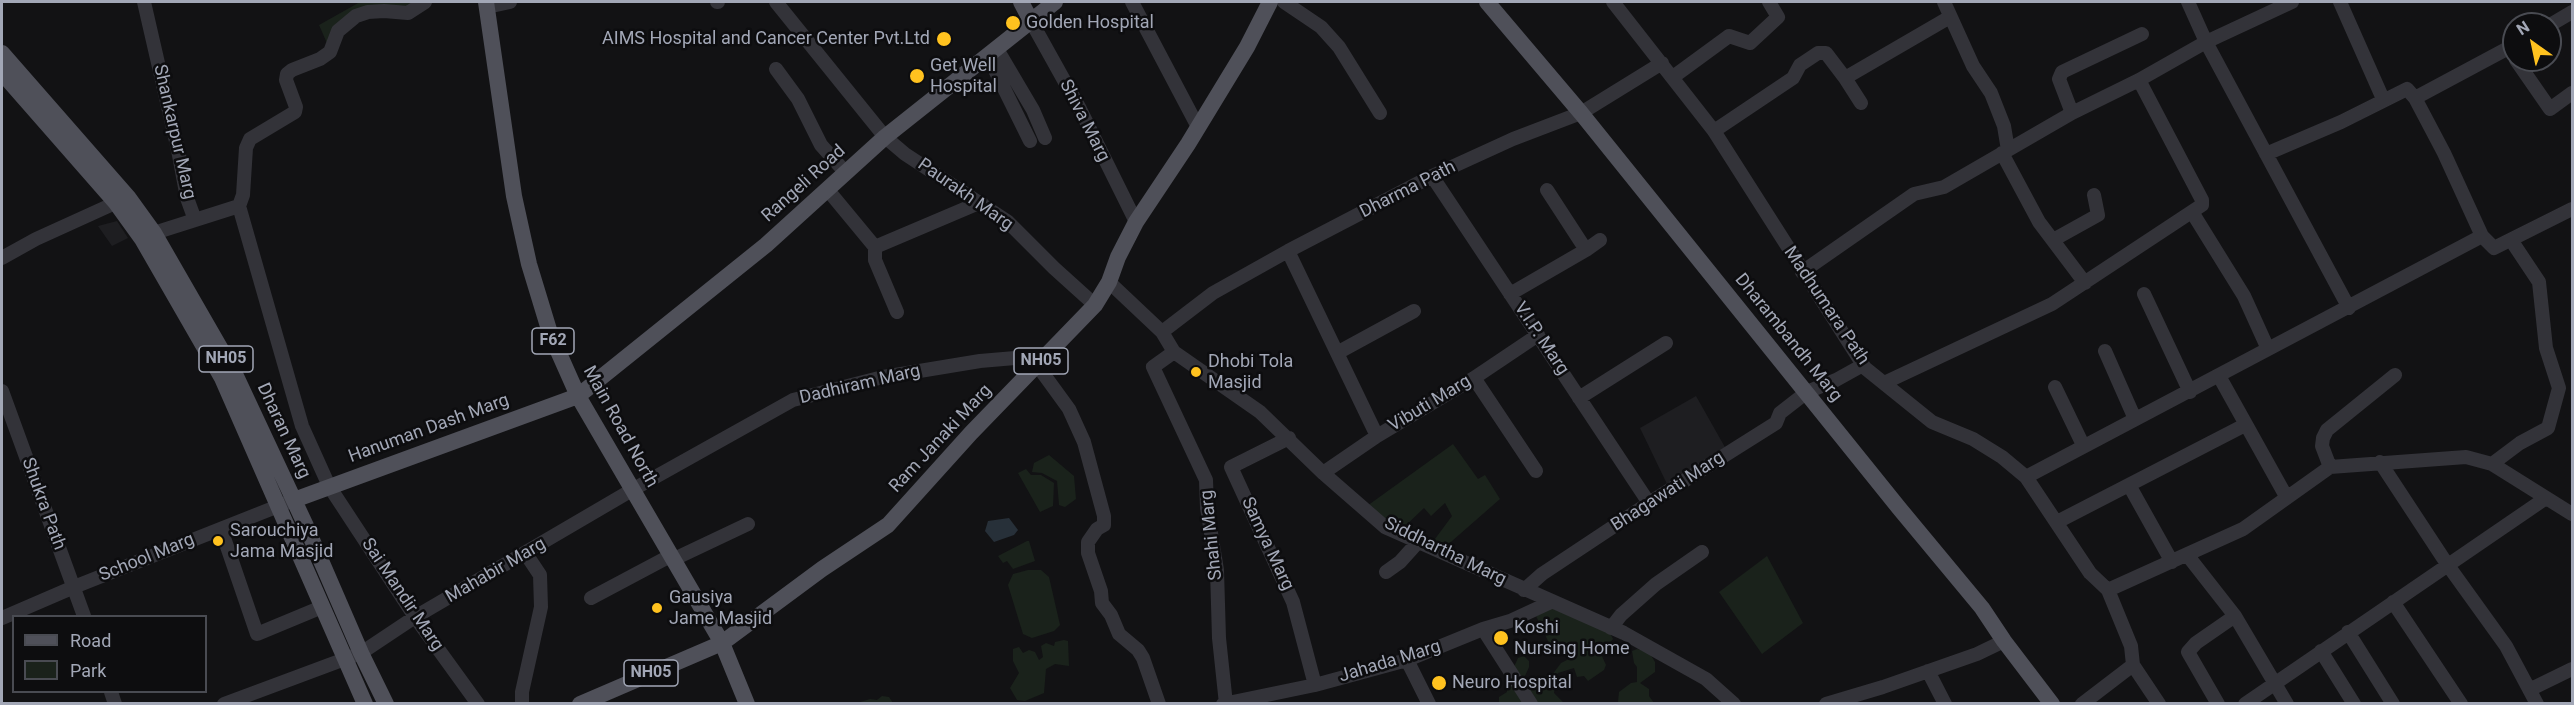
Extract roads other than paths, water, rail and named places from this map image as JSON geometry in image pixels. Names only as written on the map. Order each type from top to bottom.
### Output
[{"type":"main road","points":[[1021,2],[1031,21]]},
{"type":"main road","name":"Rangeli Road","points":[[578,396],[766,245],[885,137],[1055,2]]},
{"type":"main road","name":"Ram Janaki Marg","points":[[722,643],[822,569],[888,525],[971,433],[1095,305],[1109,282],[1118,257],[1136,222],[1247,47],[1270,2]]},
{"type":"main road","name":"Dharambandh Marg","points":[[1487,2],[1581,113],[1982,608],[2047,701]]},
{"type":"main road","name":"Main Road North","points":[[486,4],[514,196],[529,264],[550,333],[578,396],[722,643]]},
{"type":"main road","name":"Dharan Marg","points":[[2,53],[122,200],[222,378],[286,503],[322,607],[386,704]]},
{"type":"main road","name":"Dharan Marg","points":[[2,73],[154,232],[234,372],[286,503],[353,656],[365,704]]},
{"type":"main road","name":"Hanuman Dash Marg","points":[[286,503],[578,396]]},
{"type":"main road","name":"NH05","points":[[580,704],[599,700],[722,643]]},
{"type":"main road","name":"F62","points":[[722,643],[747,704]]},
{"type":"street","name":"Shankarpur Marg","points":[[144,2],[187,198],[195,220],[154,232]]},
{"type":"street","points":[[195,220],[239,206],[243,195],[246,148],[250,139],[295,112],[296,107],[286,80],[287,74],[330,52],[338,31],[356,16],[368,12],[384,11],[408,13],[425,2]]},
{"type":"street","points":[[486,4],[510,2]]},
{"type":"street","name":"Paurakh Marg","points":[[776,2],[885,137],[905,154],[1007,221],[1095,305]]},
{"type":"street","points":[[1132,2],[1198,126]]},
{"type":"street","points":[[1284,2],[1321,27],[1339,47],[1380,113]]},
{"type":"street","name":"Madhumara Path","points":[[1613,2],[1714,131],[1863,365],[1932,422],[1973,439],[2002,457],[2026,477],[2090,573],[2108,591],[2131,646],[2133,665]]},
{"type":"street","points":[[1673,77],[1729,36],[1744,43],[1750,43],[1778,17],[1769,2]]},
{"type":"street","points":[[1944,2],[1973,66],[1991,93],[2004,126],[2005,151],[2039,222],[2085,283]]},
{"type":"street","points":[[2188,2],[2206,42],[2349,308]]},
{"type":"street","points":[[1802,272],[1914,194],[1944,187],[2072,112],[2139,80],[2206,42],[2292,2]]},
{"type":"street","points":[[2340,2],[2383,99]]},
{"type":"street","points":[[1845,78],[1950,17]]},
{"type":"street","name":"Shiva Marg","points":[[1031,21],[1080,109],[1136,222]]},
{"type":"street","points":[[2072,112],[2059,79],[2062,72],[2142,34]]},
{"type":"street","points":[[992,52],[1035,114],[1045,138]]},
{"type":"street","points":[[992,52],[1030,141]]},
{"type":"street","points":[[1714,131],[1793,78],[1800,65],[1818,53],[1826,53],[1861,103]]},
{"type":"street","points":[[2415,98],[2502,58]]},
{"type":"street","name":"Dharma Path","points":[[1162,332],[1213,293],[1288,251],[1432,176],[1513,139],[1581,113],[1662,63]]},
{"type":"street","points":[[776,69],[798,99],[821,145],[846,173]]},
{"type":"street","points":[[2526,72],[2550,109],[2572,93]]},
{"type":"street","points":[[1884,383],[2052,304],[2202,205],[2202,200],[2139,80]]},
{"type":"street","points":[[2266,154],[2341,122],[2407,89],[2415,98],[2444,153],[2482,236],[2494,248],[2572,209]]},
{"type":"street","points":[[1021,122],[1035,114]]},
{"type":"street","name":"V.I.P. Marg","points":[[1432,176],[1649,503]]},
{"type":"street","points":[[828,189],[875,247],[875,260],[897,312]]},
{"type":"street","points":[[1547,190],[1586,250]]},
{"type":"street","points":[[2053,240],[2098,215],[2094,195]]},
{"type":"street","points":[[2,258],[36,239],[122,200]]},
{"type":"street","points":[[875,247],[981,202]]},
{"type":"street","name":"Sai Mandir Marg","points":[[239,206],[302,426],[329,486],[415,617],[478,704]]},
{"type":"street","points":[[2192,212],[2244,296],[2268,349]]},
{"type":"street","points":[[2026,477],[2482,236]]},
{"type":"street","points":[[1510,294],[1600,240]]},
{"type":"street","points":[[2492,464],[2520,443],[2548,428],[2559,388],[2546,348],[2538,282],[2511,240]]},
{"type":"street","points":[[1288,251],[1377,436]]},
{"type":"street","name":"Siddhartha Marg","points":[[1109,282],[1162,332],[1174,352],[1260,412],[1323,473],[1385,526],[1611,628],[1706,679],[1734,704]]},
{"type":"street","points":[[2144,294],[2190,392]]},
{"type":"street","points":[[1337,352],[1414,311]]},
{"type":"street","name":"Vibuti Marg","points":[[1323,473],[1377,436],[1474,378],[1538,335]]},
{"type":"street","points":[[1579,398],[1666,343]]},
{"type":"street","points":[[2105,351],[2135,420]]},
{"type":"street","name":"Shahi Marg","points":[[1174,352],[1153,367],[1206,480],[1207,508],[1217,570],[1219,639],[1225,703]]},
{"type":"street","name":"Dadhiram Marg","points":[[632,490],[793,400],[883,377],[980,361],[1015,358],[1037,365]]},
{"type":"street","points":[[1037,365],[1069,409],[1093,469],[1104,525],[1097,529],[1088,542],[1088,554],[1101,591],[1102,603],[1111,615],[1119,634],[1138,650],[1143,658],[1159,704]]},
{"type":"street","name":"Bhagawati Marg","points":[[1524,590],[1542,574],[1649,503],[1776,423],[1780,412],[1807,392],[1863,365]]},
{"type":"street","points":[[2330,467],[2322,446],[2327,430],[2395,375]]},
{"type":"street","points":[[2219,376],[2287,498]]},
{"type":"street","points":[[1474,378],[1536,471]]},
{"type":"street","points":[[2055,387],[2083,445]]},
{"type":"street","name":"Shukra Path","points":[[2,391],[84,615]]},
{"type":"street","points":[[2057,522],[2245,425]]},
{"type":"street","name":"Samya Marg","points":[[1288,438],[1231,467],[1293,602],[1315,685]]},
{"type":"street","points":[[2108,591],[2244,529],[2330,467],[2466,458],[2492,464],[2572,514]]},
{"type":"street","points":[[2380,462],[2447,564],[2506,646],[2537,704]]},
{"type":"street","points":[[2129,484],[2172,562]]},
{"type":"street","name":"Mahabir Marg","points":[[224,704],[353,656],[415,617],[632,490]]},
{"type":"street","points":[[2245,704],[2546,498]]},
{"type":"street","name":"School Marg","points":[[2,618],[286,503]]},
{"type":"street","points":[[591,598],[671,558],[748,524]]},
{"type":"street","points":[[221,529],[257,634],[322,607]]},
{"type":"street","points":[[1386,573],[1419,542]]},
{"type":"street","points":[[1611,628],[1621,615],[1656,584],[1702,552]]},
{"type":"street","points":[[522,704],[522,692],[541,607],[540,575],[526,554]]},
{"type":"street","points":[[2188,556],[2235,616],[2287,704]]},
{"type":"street","name":"Jahada Marg","points":[[1225,703],[1315,685],[1407,660],[1483,629],[1510,621],[1551,602]]},
{"type":"street","points":[[2393,602],[2461,704]]},
{"type":"street","points":[[2218,704],[2188,652],[2196,643],[2235,616]]},
{"type":"street","points":[[1483,629],[1531,704]]},
{"type":"street","points":[[2348,632],[2393,704]]},
{"type":"street","points":[[1826,704],[1929,671],[1977,654],[2004,641]]},
{"type":"street","points":[[2321,651],[2354,704]]},
{"type":"street","points":[[1407,660],[1428,704]]},
{"type":"street","points":[[2082,704],[2133,665],[2159,704]]},
{"type":"street","points":[[2531,689],[2572,670]]},
{"type":"street","points":[[1929,671],[1945,704]]},
{"type":"place","name":"Golden Hospital","points":[[1013,23]]},
{"type":"place","name":"AIMS Hospital and Cancer Center Pvt.Ltd","points":[[944,39]]},
{"type":"place","name":"Get Well Hospital","points":[[917,76]]},
{"type":"place","name":"Dhobi Tola Masjid","points":[[1196,372]]},
{"type":"place","name":"Sarouchiya Jama Masjid","points":[[218,541]]},
{"type":"place","name":"Gausiya Jame Masjid","points":[[657,608]]},
{"type":"place","name":"Koshi Nursing Home","points":[[1501,638]]},
{"type":"place","name":"Neuro Hospital","points":[[1439,683]]}]
